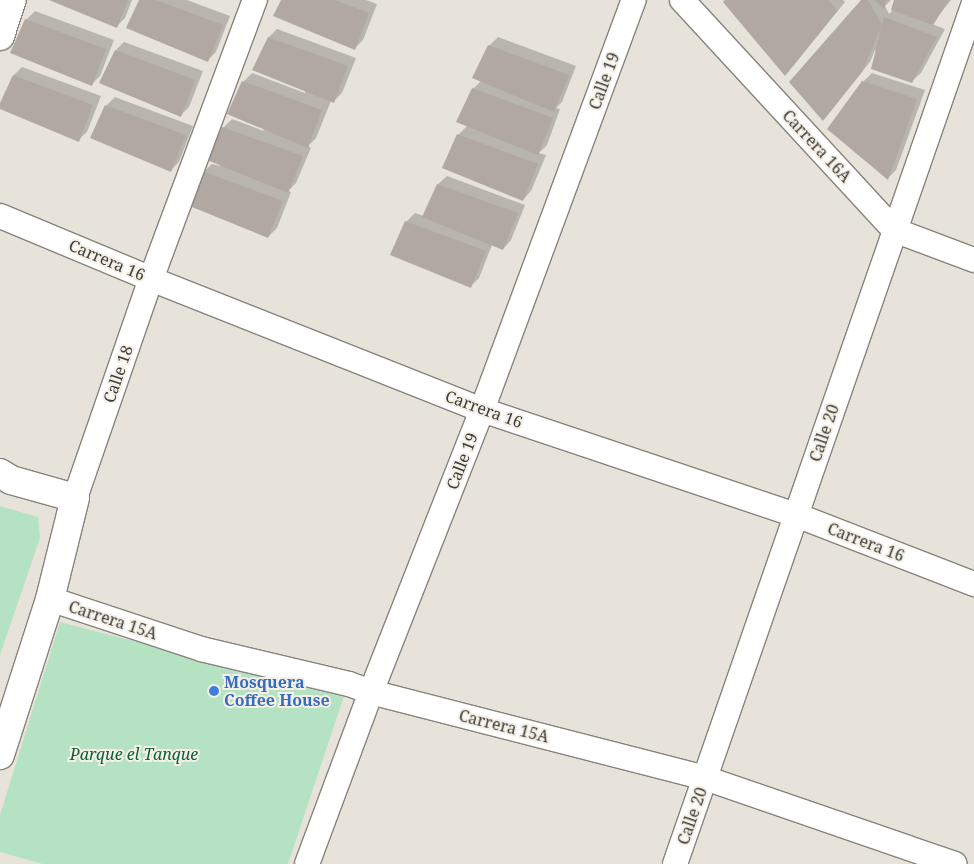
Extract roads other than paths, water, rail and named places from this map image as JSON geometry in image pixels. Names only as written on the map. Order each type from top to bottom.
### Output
[{"type":"street","points":[[0,36],[12,0]]},
{"type":"street","name":"Calle 19","points":[[307,864],[371,692],[482,410],[634,0]]},
{"type":"street","name":"Carrera 16A","points":[[682,0],[894,230],[974,260]]},
{"type":"street","name":"Calle 18","points":[[0,755],[50,599],[75,498],[249,2]]},
{"type":"street","name":"Calle 20","points":[[675,864],[974,3]]},
{"type":"street","name":"Carrera 16","points":[[0,216],[151,279],[482,410],[796,515],[974,584]]},
{"type":"street","points":[[0,473],[11,480],[75,498]]},
{"type":"street","name":"Carrera 15A","points":[[50,599],[201,648],[349,684],[371,692],[705,778],[955,864]]},
{"type":"place","name":"Mosquera Coffee House","points":[[214,691]]},
{"type":"park label","name":"Parque el Tanque","points":[[134,754]]}]
